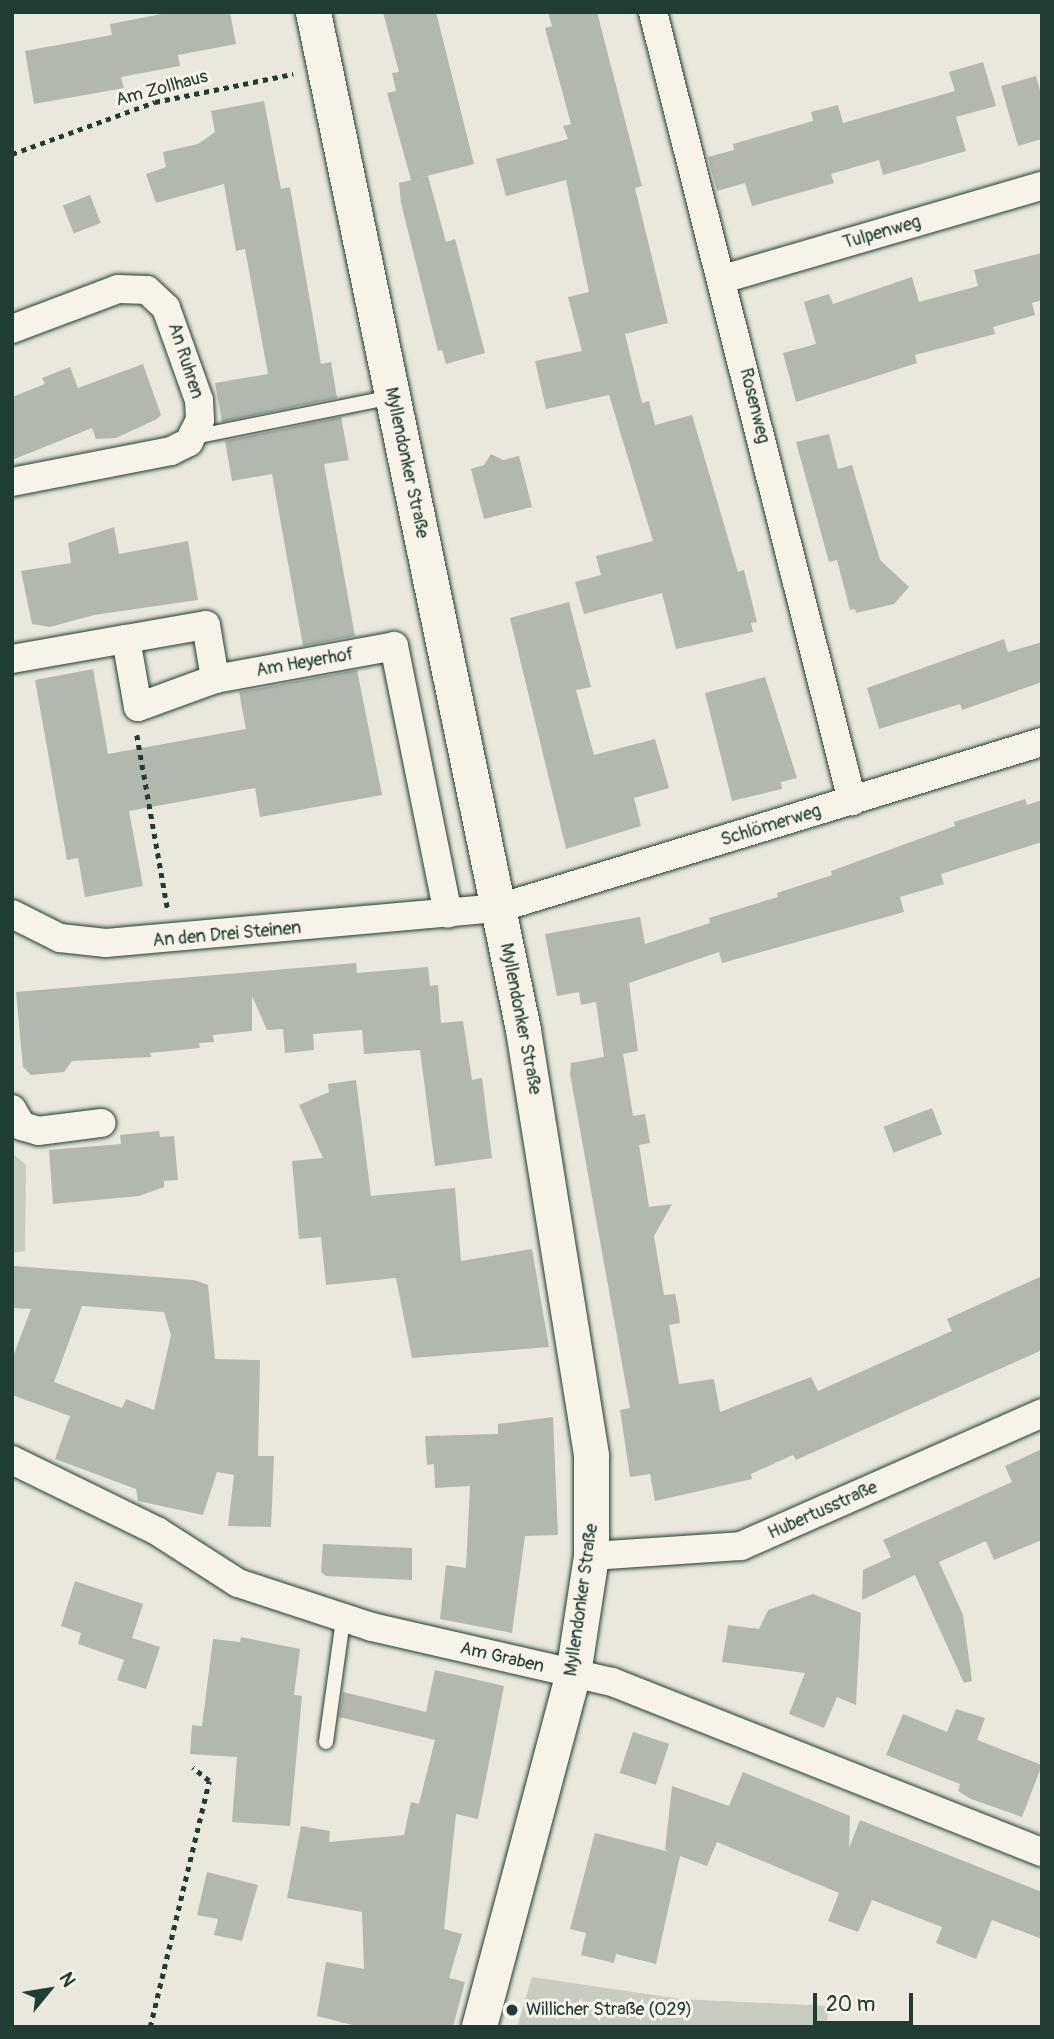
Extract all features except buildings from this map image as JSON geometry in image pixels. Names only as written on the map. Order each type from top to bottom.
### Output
[{"type":"street","name":"Myllendonker Straße","points":[[313,12],[499,908],[586,1409],[594,1507],[591,1556],[573,1673],[479,2027]]},
{"type":"street","name":"Rosenweg","points":[[653,12],[723,279],[852,801]]},
{"type":"street","name":"Tulpenweg","points":[[723,279],[1042,186]]},
{"type":"street","name":"An Ruhren","points":[[12,329],[118,289],[137,287],[154,294],[166,308],[199,400],[200,420],[194,437]]},
{"type":"street","points":[[12,482],[171,451],[194,437]]},
{"type":"street","points":[[12,659],[206,625],[215,679]]},
{"type":"street","points":[[126,639],[138,707]]},
{"type":"street","name":"Am Heyerhof","points":[[138,707],[215,679],[394,646],[447,914]]},
{"type":"street","name":"Schlömerweg","points":[[499,908],[1042,742]]},
{"type":"street","name":"An den Drei Steinen","points":[[12,914],[60,938],[83,942],[173,940],[499,908]]},
{"type":"street","points":[[12,1109],[22,1126],[38,1131],[101,1123]]},
{"type":"street","name":"Hubertusstraße","points":[[591,1556],[741,1546],[1042,1413]]},
{"type":"street","name":"Am Graben","points":[[12,1460],[157,1531],[238,1583],[343,1619],[612,1682],[1042,1852]]},
{"type":"lane","points":[[194,437],[392,397]]},
{"type":"lane","points":[[326,1742],[343,1619]]},
{"type":"path","name":"Am Zollhaus","points":[[12,154],[155,102],[323,69]]},
{"type":"path","points":[[138,707],[135,723],[173,940]]},
{"type":"path","points":[[150,2027],[209,1781],[193,1768]]},
{"type":"shaded area","points":[[12,1153],[26,1165],[25,1251],[12,1253]]},
{"type":"shaded area","points":[[532,1977],[680,1999],[831,2006],[825,2027],[517,2027]]},
{"type":"place","name":"Willicher Straße (029)","points":[[512,2010]]}]
